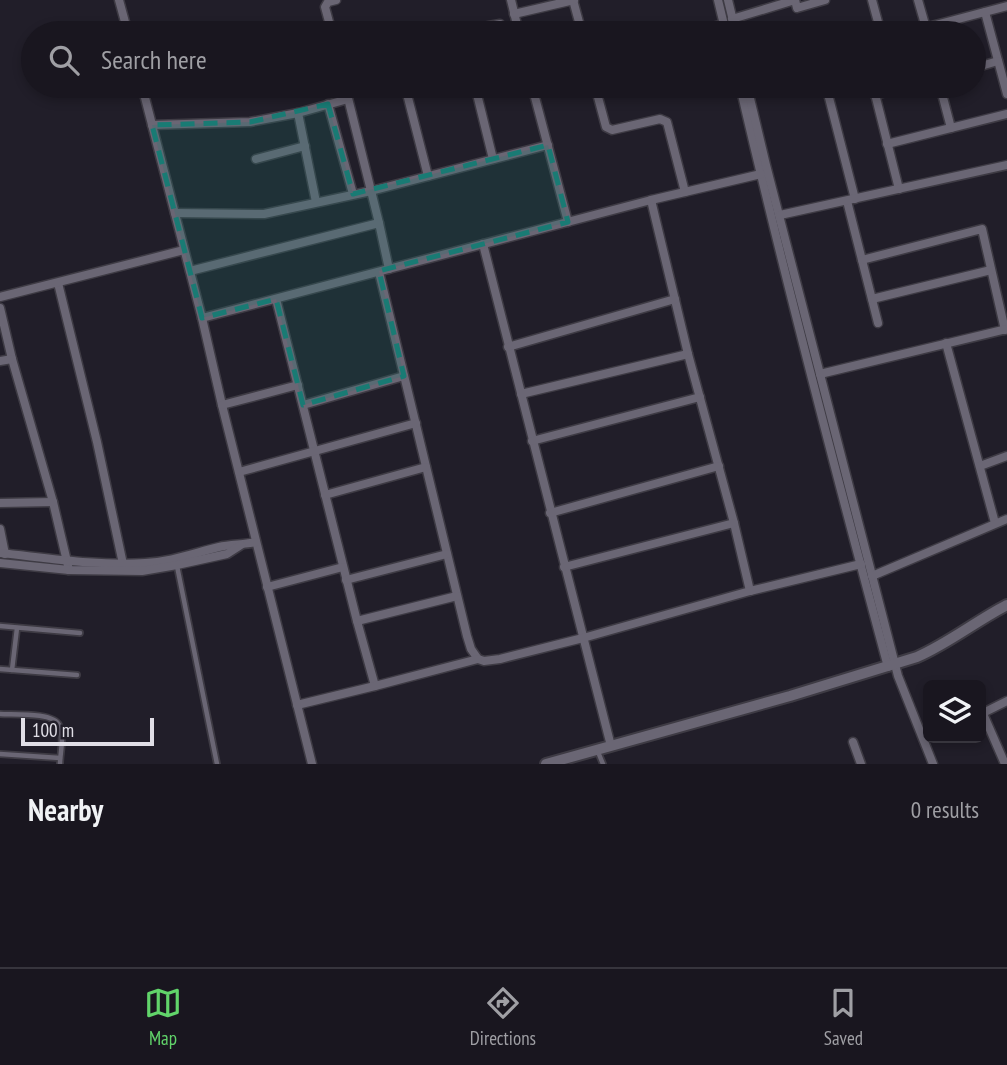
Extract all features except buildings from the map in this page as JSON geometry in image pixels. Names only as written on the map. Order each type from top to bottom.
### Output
[{"type":"street","points":[[119,0],[125,21]]},
{"type":"street","points":[[329,21],[325,7],[328,2],[336,0]]},
{"type":"street","points":[[511,0],[516,21]]},
{"type":"street","points":[[514,14],[574,0],[579,21]]},
{"type":"street","points":[[718,0],[723,21]]},
{"type":"street","points":[[728,0],[732,19],[795,0],[797,8],[825,0]]},
{"type":"street","points":[[872,0],[878,21]]},
{"type":"street","points":[[918,0],[924,21]]},
{"type":"street","points":[[952,21],[1007,6]]},
{"type":"street","points":[[985,12],[1007,94]]},
{"type":"street","points":[[986,64],[998,61]]},
{"type":"street","points":[[145,98],[312,764]]},
{"type":"street","points":[[408,98],[429,176]]},
{"type":"street","points":[[477,98],[493,159]]},
{"type":"street","points":[[536,98],[568,222]]},
{"type":"street","points":[[598,98],[608,129],[660,119],[667,122],[685,192]]},
{"type":"street","points":[[743,98],[861,564],[892,665],[933,764]]},
{"type":"street","points":[[750,98],[872,576],[892,665]]},
{"type":"street","points":[[829,98],[862,260],[878,323]]},
{"type":"street","points":[[876,98],[899,189]]},
{"type":"street","points":[[943,98],[951,128]]},
{"type":"street","points":[[152,125],[250,122],[298,113],[348,99],[389,269]]},
{"type":"street","points":[[328,104],[353,194]]},
{"type":"street","points":[[298,113],[316,202]]},
{"type":"street","points":[[887,144],[1007,114]]},
{"type":"street","points":[[175,213],[264,214],[371,191],[548,145]]},
{"type":"street","points":[[256,159],[305,146]]},
{"type":"street","points":[[780,215],[1007,165]]},
{"type":"street","points":[[202,318],[651,200],[761,174]]},
{"type":"street","points":[[651,200],[750,591]]},
{"type":"street","points":[[190,271],[379,223]]},
{"type":"street","points":[[820,374],[1006,329],[982,229],[862,260]]},
{"type":"street","points":[[483,244],[611,746]]},
{"type":"street","points":[[0,297],[184,250]]},
{"type":"street","points":[[872,299],[991,270]]},
{"type":"street","points":[[379,272],[457,596],[471,649],[478,659]]},
{"type":"street","points":[[58,282],[123,564]]},
{"type":"street","points":[[276,299],[375,686]]},
{"type":"street","points":[[508,346],[675,299]]},
{"type":"street","points":[[0,308],[69,565]]},
{"type":"street","points":[[946,343],[995,523]]},
{"type":"street","points":[[521,394],[688,354]]},
{"type":"street","points":[[0,361],[12,359]]},
{"type":"street","points":[[303,405],[404,376]]},
{"type":"street","points":[[222,405],[298,386]]},
{"type":"street","points":[[532,441],[700,397]]},
{"type":"street","points":[[239,472],[416,423]]},
{"type":"street","points":[[980,466],[1007,456]]},
{"type":"street","points":[[550,513],[719,466]]},
{"type":"street","points":[[325,495],[426,467]]},
{"type":"street","points":[[0,503],[53,502]]},
{"type":"street","points":[[872,576],[1007,519]]},
{"type":"street","points":[[564,567],[734,523]]},
{"type":"street","points":[[0,529],[3,554],[69,565],[142,571],[228,554],[241,545]]},
{"type":"street","points":[[0,563],[69,565],[158,562],[222,546],[256,542]]},
{"type":"street","points":[[346,580],[447,554]]},
{"type":"street","points":[[296,705],[478,659],[499,659],[861,564]]},
{"type":"street","points":[[267,587],[343,567]]},
{"type":"street","points":[[357,621],[457,596]]},
{"type":"street","points":[[546,764],[918,657],[1007,605]]},
{"type":"street","points":[[986,709],[1007,701]]},
{"type":"street","points":[[986,720],[1004,762],[991,764]]},
{"type":"street","points":[[853,742],[861,764]]},
{"type":"lane","points":[[177,565],[217,764]]},
{"type":"lane","points":[[0,626],[80,633]]},
{"type":"lane","points":[[12,670],[18,628]]},
{"type":"lane","points":[[0,669],[77,675]]},
{"type":"lane","points":[[0,714],[53,718],[58,722],[61,734],[60,761],[0,754]]},
{"type":"lane","points":[[597,750],[603,764]]},
{"type":"highlighted area","points":[[328,104],[353,194],[548,145],[568,222],[379,271],[404,376],[303,405],[276,299],[202,318],[152,125],[250,122]]}]
